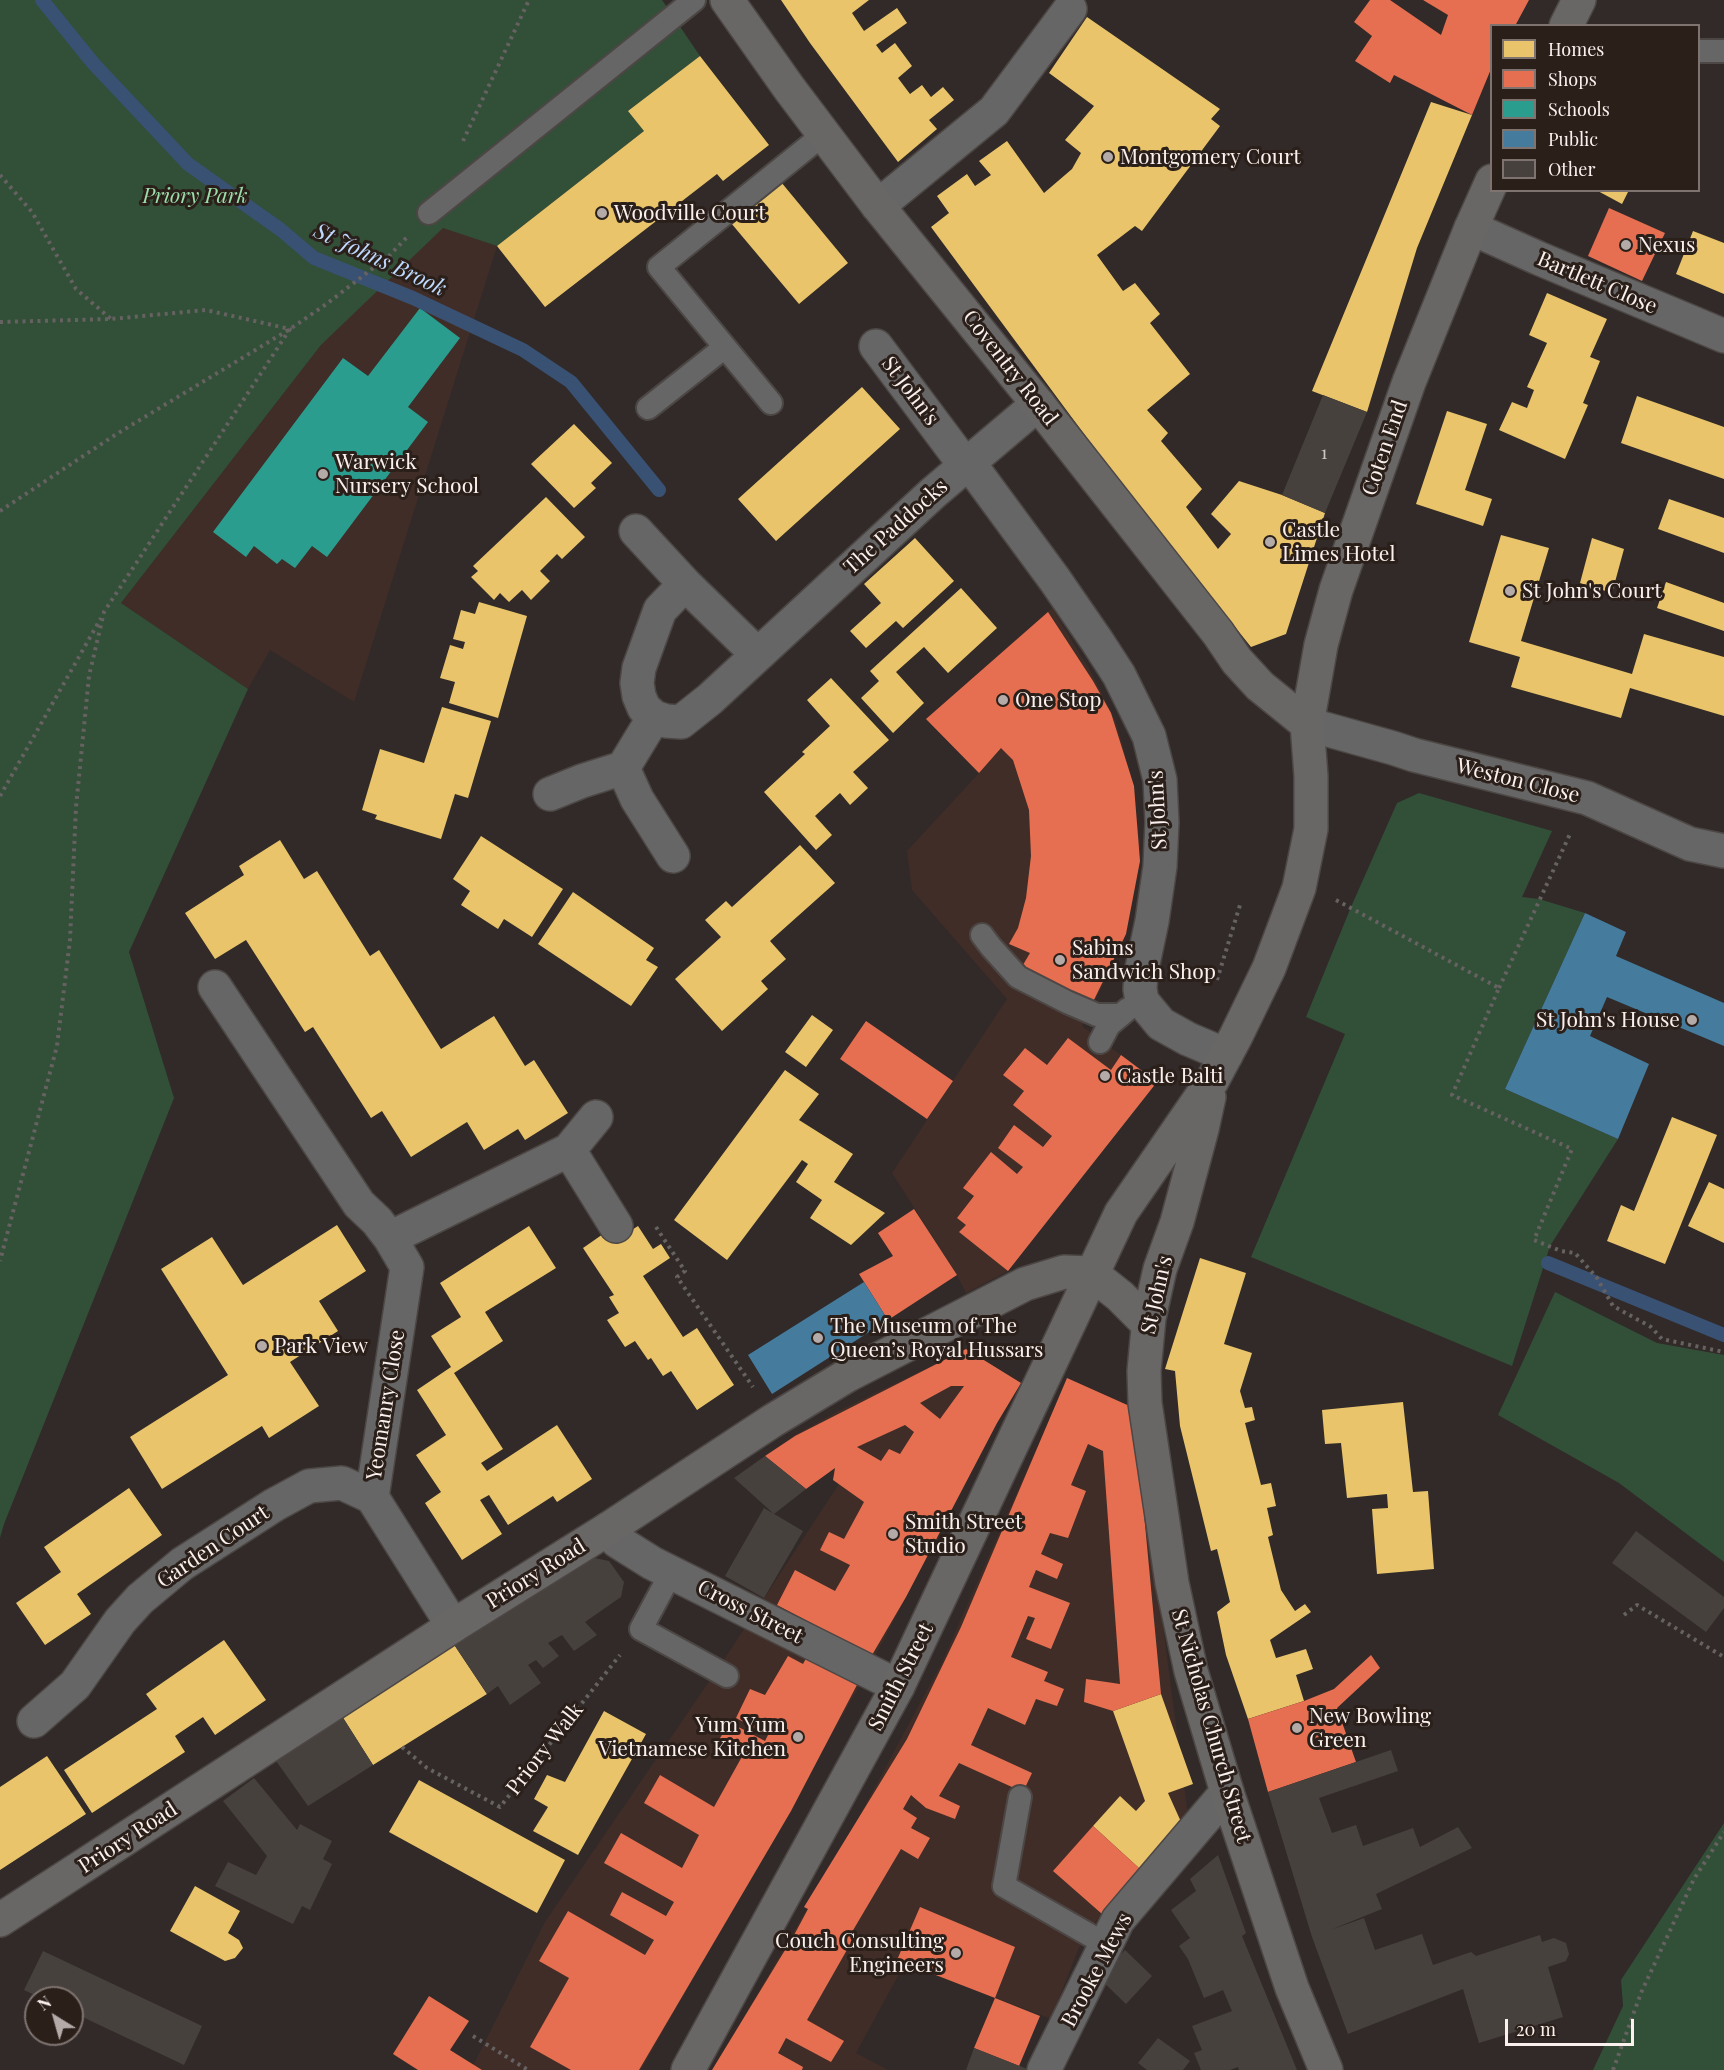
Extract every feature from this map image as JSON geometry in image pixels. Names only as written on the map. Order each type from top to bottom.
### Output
[{"type":"main road","name":"Coventry Road","points":[[726,0],[878,206],[1038,404],[1218,633],[1237,661],[1278,704],[1307,724]]},
{"type":"main road","name":"Coten End","points":[[1307,724],[1321,645],[1336,590],[1409,382],[1490,183]]},
{"type":"main road","name":"St John's","points":[[1091,1273],[1121,1213],[1219,1068],[1269,968],[1299,888],[1311,830],[1307,724]]},
{"type":"main road","name":"St John's","points":[[1144,1371],[1148,1324],[1160,1269],[1176,1222],[1219,1068]]},
{"type":"main road","name":"Priory Road","points":[[0,1920],[453,1626],[608,1529],[772,1421],[848,1375],[1025,1284],[1064,1272],[1091,1273]]},
{"type":"main road","points":[[1091,1273],[1120,1296],[1148,1324]]},
{"type":"main road","name":"Smith Street","points":[[688,2070],[898,1686],[1004,1464],[1091,1273]]},
{"type":"main road","name":"St Nicholas Church Street","points":[[1144,1371],[1145,1403],[1173,1583],[1191,1671],[1227,1792],[1292,1988],[1326,2070]]},
{"type":"street","points":[[878,206],[994,111],[1070,9]]},
{"type":"street","name":"Bartlett Close","points":[[1470,228],[1724,336]]},
{"type":"street","name":"St John's","points":[[876,346],[1055,580],[1119,675],[1149,736],[1160,780],[1162,822],[1160,866],[1140,989],[1131,1008]]},
{"type":"street","name":"The Paddocks","points":[[654,717],[681,722],[710,699],[967,464],[1038,404]]},
{"type":"street","points":[[636,531],[685,584],[758,654]]},
{"type":"street","points":[[550,794],[582,780],[623,768],[654,717],[644,708],[639,696],[637,683],[639,668],[660,610],[685,584]]},
{"type":"street","name":"Weston Close","points":[[1307,724],[1414,755],[1587,798],[1690,844],[1724,850]]},
{"type":"street","points":[[623,768],[637,799],[673,856]]},
{"type":"street","name":"Yeomanry Close","points":[[215,987],[359,1204],[377,1221],[390,1238],[407,1267],[372,1497],[453,1626]]},
{"type":"street","points":[[1131,1008],[1188,1039],[1219,1068]]},
{"type":"street","points":[[390,1238],[568,1150],[596,1117]]},
{"type":"street","points":[[568,1150],[616,1226]]},
{"type":"street","name":"Garden Court","points":[[34,1721],[75,1685],[120,1621],[140,1599],[182,1564],[274,1505],[309,1486],[342,1483],[372,1497]]},
{"type":"street","name":"Cross Street","points":[[608,1529],[617,1541],[671,1573],[898,1686]]},
{"type":"street","name":"Brooke Mews","points":[[1044,2070],[1118,1920],[1227,1792]]},
{"type":"lane","points":[[429,213],[694,0]]},
{"type":"lane","points":[[1700,51],[1724,51]]},
{"type":"lane","points":[[771,403],[659,267],[824,134]]},
{"type":"lane","points":[[648,408],[725,346]]},
{"type":"lane","points":[[982,935],[1018,977],[1067,1002],[1097,1014],[1131,1008]]},
{"type":"lane","points":[[1100,1042],[1109,1025],[1131,1008]]},
{"type":"lane","points":[[671,1573],[641,1629],[727,1676]]},
{"type":"lane","points":[[1020,1797],[1004,1886],[1107,1945]]},
{"type":"path","points":[[459,149],[530,0]]},
{"type":"path","points":[[0,175],[32,212],[76,289],[111,319]]},
{"type":"path","points":[[0,511],[115,435],[290,328],[379,263]]},
{"type":"path","points":[[0,322],[111,319],[206,310],[290,328]]},
{"type":"path","points":[[0,796],[104,612],[290,328]]},
{"type":"path","points":[[0,1261],[57,1046],[70,940],[76,807],[89,676],[104,612]]},
{"type":"path","points":[[1587,798],[1452,1095],[1572,1149],[1534,1240],[1561,1251],[1575,1253],[1597,1278],[1613,1306],[1652,1327],[1662,1339],[1724,1352]]},
{"type":"path","points":[[1334,899],[1499,988]]},
{"type":"path","points":[[1216,981],[1240,905]]},
{"type":"path","points":[[616,1226],[644,1208],[684,1271],[677,1276],[755,1390],[772,1421]]},
{"type":"path","points":[[1624,1615],[1637,1605],[1724,1657]]},
{"type":"path","name":"Priory Walk","points":[[402,1747],[427,1768],[500,1807],[641,1629]]},
{"type":"path","points":[[1613,2070],[1641,1993],[1694,1879],[1724,1832]]},
{"type":"path","points":[[472,2036],[528,2070]]},
{"type":"shaded area","name":"Warwick Nursery School","points":[[443,227],[497,246],[354,702],[270,650],[248,689],[121,603],[321,345]]},
{"type":"shaded area","points":[[1052,608],[1092,674],[1116,722],[1132,780],[1140,846],[1134,893],[1112,967],[1082,1026],[1157,1082],[1008,1271],[966,1293],[892,1173],[1007,999],[912,890],[907,851],[979,773],[926,719]]},
{"type":"shaded area","points":[[966,1349],[1021,1383],[997,1423],[861,1683],[641,2070],[471,2070],[545,1922],[725,1658],[844,1476],[793,1436],[840,1410]]},
{"type":"shaded area","points":[[1067,1379],[1134,1408],[1188,1815],[1084,1935],[1051,2019],[905,1963],[856,2053],[888,2070],[713,2070],[839,1854],[942,1662]]},
{"type":"green space","name":"Priory Park","points":[[0,0],[662,0],[700,56],[629,111],[644,131],[497,246],[443,228],[321,345],[121,603],[248,689],[129,952],[174,1098],[0,1538]]},
{"type":"green space","points":[[1419,793],[1552,831],[1522,897],[1539,899],[1585,913],[1505,1089],[1618,1139],[1550,1246],[1512,1366],[1251,1257],[1345,1034],[1306,1017],[1397,803]]},
{"type":"green space","points":[[1555,1292],[1657,1343],[1724,1355],[1724,1562],[1619,1483],[1498,1415]]},
{"type":"green space","points":[[1724,1823],[1724,2070],[1593,2070],[1623,2006],[1621,1980]]},
{"type":"building: Homes","points":[[781,0],[869,0],[852,13],[864,31],[897,8],[907,23],[876,45],[882,53],[895,43],[912,66],[898,78],[910,94],[922,85],[931,97],[943,87],[954,100],[929,120],[937,129],[898,162]]},
{"type":"building: Homes","points":[[1087,17],[1220,109],[1211,119],[1220,126],[1142,231],[1135,226],[1097,255],[1123,291],[1135,283],[1160,314],[1150,323],[1190,374],[1147,410],[1168,433],[1161,441],[1202,489],[1186,507],[1218,549],[1231,534],[1211,514],[1239,481],[1282,495],[1325,513],[1286,634],[1251,647],[1121,484],[931,227],[949,213],[937,196],[967,174],[975,186],[991,175],[979,161],[1007,141],[1044,193],[1072,169],[1081,153],[1065,140],[1094,106],[1049,73]]},
{"type":"building: Homes","name":"Woodville Court","points":[[700,56],[769,145],[723,181],[717,174],[545,307],[497,246],[644,131],[628,111]]},
{"type":"building: Homes","points":[[1431,102],[1472,115],[1417,248],[1367,412],[1312,391]]},
{"type":"building: Homes","name":"Woodville Court","points":[[781,182],[848,263],[799,304],[731,223]]},
{"type":"building: Homes","points":[[1600,192],[1628,192],[1622,204]]},
{"type":"building: Homes","points":[[1693,231],[1724,243],[1724,294],[1676,274]]},
{"type":"building: Homes","points":[[1547,293],[1607,319],[1590,357],[1600,361],[1583,403],[1588,405],[1565,459],[1499,430],[1512,402],[1527,408],[1534,390],[1527,387],[1547,343],[1529,335]]},
{"type":"building: Homes","points":[[862,387],[900,429],[776,541],[738,499]]},
{"type":"building: Homes","points":[[1637,396],[1724,427],[1724,479],[1621,443]]},
{"type":"building: Homes","points":[[1447,411],[1487,424],[1465,490],[1492,499],[1483,526],[1416,504]]},
{"type":"building: Homes","points":[[574,424],[612,463],[591,483],[596,488],[574,508],[531,464]]},
{"type":"building: Homes","points":[[546,497],[585,537],[562,559],[557,554],[540,571],[550,581],[531,600],[522,590],[509,602],[500,593],[494,600],[471,577],[478,571],[473,566]]},
{"type":"building: Homes","points":[[1669,499],[1724,518],[1724,553],[1658,529]]},
{"type":"building: Homes","name":"St John's Court","points":[[1501,535],[1549,548],[1521,641],[1632,674],[1644,634],[1724,657],[1724,716],[1630,688],[1621,718],[1511,687],[1520,657],[1469,642]]},
{"type":"building: Homes","points":[[915,538],[954,581],[903,628],[896,621],[866,648],[850,631],[881,603],[864,584]]},
{"type":"building: Homes","points":[[1592,538],[1624,549],[1612,593],[1580,583]]},
{"type":"building: Homes","points":[[1666,582],[1724,603],[1724,631],[1657,608]]},
{"type":"building: Homes","points":[[961,588],[997,628],[948,673],[924,647],[896,672],[924,703],[893,733],[861,698],[879,681],[870,671]]},
{"type":"building: Homes","points":[[479,602],[527,616],[498,718],[449,703],[455,682],[440,678],[450,645],[463,649],[465,642],[453,639],[461,610],[475,614]]},
{"type":"building: Homes","points":[[831,678],[889,740],[853,772],[868,788],[850,805],[840,793],[815,816],[832,835],[816,850],[764,792],[805,754],[802,752],[830,726],[807,700]]},
{"type":"building: Homes","points":[[442,707],[491,721],[468,798],[455,794],[441,839],[375,819],[377,815],[362,810],[380,749],[424,763]]},
{"type":"building: Homes","points":[[481,836],[563,889],[532,937],[504,919],[498,929],[461,905],[470,891],[453,879]]},
{"type":"building: Homes","points":[[280,840],[304,879],[317,871],[370,956],[379,950],[441,1049],[494,1016],[525,1066],[534,1060],[568,1113],[525,1140],[518,1129],[484,1150],[467,1122],[411,1157],[382,1111],[371,1118],[313,1027],[305,1032],[246,940],[215,959],[185,913],[244,875],[239,866]]},
{"type":"building: Homes","points":[[800,845],[835,883],[770,941],[786,959],[761,981],[768,989],[722,1031],[675,979],[721,937],[705,920],[726,901],[732,907]]},
{"type":"building: Homes","points":[[573,892],[654,948],[646,960],[658,967],[631,1006],[538,944]]},
{"type":"building: Homes","points":[[812,1015],[833,1030],[806,1067],[785,1052]]},
{"type":"building: Homes","points":[[785,1070],[819,1094],[799,1120],[853,1154],[834,1182],[885,1213],[851,1245],[810,1218],[822,1200],[796,1182],[808,1164],[802,1160],[727,1260],[674,1220]]},
{"type":"building: Homes","points":[[1672,1117],[1717,1135],[1665,1264],[1607,1241],[1621,1205],[1634,1211]]},
{"type":"building: Homes","points":[[1709,1182],[1724,1189],[1724,1243],[1688,1226]]},
{"type":"building: Homes","name":"Park View","points":[[337,1225],[366,1271],[319,1301],[338,1331],[290,1362],[319,1406],[269,1438],[262,1426],[162,1489],[130,1437],[228,1375],[161,1269],[212,1237],[243,1285]]},
{"type":"building: Homes","points":[[529,1226],[556,1268],[485,1312],[503,1341],[454,1373],[503,1449],[481,1463],[487,1471],[557,1425],[592,1479],[557,1502],[553,1496],[508,1525],[489,1495],[480,1500],[502,1534],[462,1560],[425,1503],[441,1492],[416,1455],[446,1435],[417,1390],[451,1367],[431,1336],[461,1317],[440,1283]]},
{"type":"building: Homes","points":[[638,1226],[653,1249],[661,1244],[670,1258],[643,1276],[683,1337],[697,1328],[734,1385],[697,1410],[671,1371],[663,1376],[651,1358],[648,1360],[635,1341],[625,1347],[607,1320],[619,1313],[609,1297],[614,1295],[583,1248],[606,1232],[613,1242]]},
{"type":"building: Homes","points":[[1200,1258],[1246,1273],[1224,1344],[1252,1353],[1240,1391],[1245,1408],[1252,1407],[1255,1420],[1245,1423],[1261,1485],[1271,1483],[1276,1506],[1267,1508],[1273,1535],[1268,1537],[1281,1590],[1295,1611],[1305,1604],[1311,1612],[1270,1640],[1276,1658],[1306,1649],[1313,1669],[1296,1675],[1304,1701],[1248,1719],[1226,1655],[1217,1612],[1230,1602],[1217,1549],[1211,1551],[1180,1426],[1175,1371],[1165,1369]]},
{"type":"building: Homes","points":[[1403,1402],[1413,1492],[1428,1491],[1434,1569],[1377,1574],[1372,1509],[1388,1508],[1387,1494],[1347,1498],[1341,1443],[1325,1444],[1322,1410]]},
{"type":"building: Homes","points":[[129,1488],[162,1535],[77,1594],[91,1614],[45,1645],[16,1603],[61,1572],[44,1547]]},
{"type":"building: Homes","points":[[224,1640],[266,1700],[215,1735],[203,1717],[175,1736],[185,1752],[92,1813],[64,1770],[157,1709],[146,1694]]},
{"type":"building: Homes","points":[[453,1643],[487,1694],[373,1765],[340,1713]]},
{"type":"building: Homes","points":[[1161,1694],[1193,1784],[1168,1793],[1182,1824],[1140,1869],[1093,1826],[1120,1796],[1136,1811],[1145,1801],[1113,1711]]},
{"type":"building: Homes","points":[[604,1711],[646,1734],[578,1855],[533,1831],[548,1807],[534,1799],[547,1775],[565,1782]]},
{"type":"building: Homes","points":[[47,1756],[86,1814],[0,1870],[0,1787]]},
{"type":"building: Homes","points":[[419,1780],[565,1860],[537,1913],[389,1832]]},
{"type":"building: Homes","points":[[195,1886],[240,1911],[228,1933],[239,1940],[243,1948],[235,1958],[225,1961],[170,1931]]},
{"type":"building: Shops","points":[[1370,0],[1390,0],[1441,35],[1448,15],[1423,0],[1529,0],[1516,24],[1490,24],[1490,71],[1472,115],[1394,75],[1390,83],[1355,61],[1372,36],[1354,22]]},
{"type":"building: Shops","name":"Nexus","points":[[1609,208],[1665,233],[1642,281],[1588,256]]},
{"type":"building: Shops","points":[[1048,612],[1111,713],[1134,786],[1140,861],[1126,934],[1091,1006],[1020,970],[1030,953],[1009,944],[1018,928],[1026,898],[1031,856],[1029,810],[1013,760],[1001,748],[979,773],[926,719]]},
{"type":"building: Shops","points":[[866,1021],[953,1081],[927,1119],[840,1059]]},
{"type":"building: Shops","points":[[1068,1038],[1111,1070],[1121,1055],[1157,1082],[1008,1271],[959,1232],[966,1225],[957,1218],[974,1196],[963,1188],[991,1152],[1017,1174],[1023,1167],[998,1148],[1014,1125],[1043,1147],[1052,1136],[1013,1105],[1024,1091],[1003,1075],[1025,1048],[1047,1065]]},
{"type":"building: Shops","points":[[914,1209],[957,1275],[888,1320],[859,1274],[893,1256],[878,1233]]},
{"type":"building: Shops","points":[[966,1349],[1021,1383],[997,1423],[906,1597],[872,1655],[777,1605],[795,1570],[835,1591],[850,1565],[820,1550],[829,1532],[844,1539],[864,1502],[833,1480],[835,1468],[806,1489],[765,1456],[795,1436]],"holes":[[[951,1386],[964,1386],[940,1419],[920,1403]],[[905,1425],[914,1432],[900,1454],[889,1449],[881,1461],[857,1447]]]},
{"type":"building: Shops","points":[[1067,1378],[1134,1408],[1161,1694],[1113,1711],[1084,1702],[1086,1679],[1120,1684],[1103,1451],[1088,1444],[1071,1485],[1086,1491],[1068,1538],[1050,1533],[1041,1554],[1063,1564],[1057,1579],[1036,1570],[1029,1587],[1070,1603],[1051,1649],[1026,1639],[1035,1618],[1028,1616],[1011,1657],[1048,1672],[1044,1681],[1064,1689],[1057,1706],[1036,1699],[1025,1725],[988,1708],[971,1745],[1032,1773],[1023,1792],[959,1763],[939,1796],[960,1806],[955,1819],[926,1808],[911,1795],[903,1809],[917,1818],[911,1828],[930,1838],[918,1859],[901,1849],[852,1932],[856,1934],[807,2020],[844,2041],[831,2062],[786,2038],[778,2053],[803,2067],[802,2070],[712,2070],[793,1937],[808,1909],[804,1907],[907,1739],[961,1627]]},
{"type":"building: Shops","points":[[809,1653],[859,1681],[791,1811],[639,2070],[571,2070],[530,2047],[569,1978],[539,1961],[568,1911],[645,1955],[654,1940],[610,1915],[622,1892],[666,1916],[674,1902],[604,1863],[621,1833],[682,1868],[699,1835],[644,1803],[660,1775],[714,1807],[744,1753],[719,1740],[729,1722],[765,1741],[768,1735],[736,1718],[750,1689],[765,1695],[788,1656],[803,1664]]},
{"type":"building: Shops","name":"New Bowling Green","points":[[1371,1655],[1380,1668],[1337,1708],[1356,1762],[1268,1792],[1248,1719],[1334,1689]]},
{"type":"building: Shops","points":[[1093,1826],[1140,1869],[1102,1914],[1053,1871]]},
{"type":"building: Shops","name":"Couch Consulting Engineers","points":[[920,1907],[1015,1947],[995,1998],[897,1960]]},
{"type":"building: Shops","points":[[429,1996],[469,2021],[450,2050],[482,2070],[418,2070],[393,2054]]},
{"type":"building: Shops","points":[[995,1998],[1040,2016],[1019,2066],[974,2048]]},
{"type":"building: Schools","points":[[420,308],[460,338],[408,407],[428,422],[327,557],[312,546],[295,568],[282,559],[277,564],[254,546],[246,557],[213,532],[343,358],[368,376]]},
{"type":"building: Public","name":"St John's House","points":[[1585,913],[1626,932],[1616,956],[1724,1003],[1724,1046],[1607,997],[1590,1036],[1649,1064],[1618,1139],[1505,1089]]},
{"type":"building: Public","name":"The Museum of The Queen’s Royal Hussars","points":[[864,1282],[888,1320],[772,1394],[748,1355]]},
{"type":"building: Other","points":[[1323,395],[1367,412],[1325,513],[1282,495]]},
{"type":"building: Other","points":[[765,1456],[806,1489],[774,1514],[734,1478]]},
{"type":"building: Other","points":[[764,1508],[803,1531],[764,1598],[725,1576]]},
{"type":"building: Other","points":[[1636,1531],[1724,1597],[1724,1608],[1706,1632],[1612,1563]]},
{"type":"building: Other","points":[[590,1557],[609,1561],[624,1582],[621,1597],[585,1622],[597,1635],[574,1651],[562,1635],[548,1643],[559,1656],[543,1668],[536,1660],[528,1665],[541,1683],[510,1705],[498,1686],[487,1694],[453,1643]]},
{"type":"building: Other","points":[[340,1713],[373,1765],[308,1806],[274,1758]]},
{"type":"building: Other","points":[[1391,1750],[1398,1771],[1319,1798],[1332,1833],[1356,1825],[1363,1846],[1413,1828],[1420,1847],[1458,1827],[1472,1848],[1376,1894],[1382,1909],[1330,1930],[1364,1918],[1375,1950],[1422,1934],[1433,1965],[1471,1952],[1476,1956],[1540,1935],[1542,1942],[1554,1938],[1566,1943],[1569,1954],[1566,1961],[1548,1967],[1563,2017],[1479,2043],[1463,1989],[1348,2034],[1312,1937],[1268,1792]]},
{"type":"building: Other","points":[[254,1778],[297,1830],[300,1824],[332,1841],[323,1859],[332,1864],[310,1910],[302,1906],[293,1924],[215,1886],[228,1862],[256,1875],[267,1856],[223,1801]]},
{"type":"building: Other","points":[[1218,1855],[1246,1933],[1242,1936],[1297,2070],[1239,2070],[1238,2067],[1230,2070],[1201,2070],[1194,2053],[1202,2050],[1192,2026],[1232,2011],[1223,1990],[1204,1998],[1188,1959],[1179,1946],[1190,1938],[1171,1910],[1196,1891],[1190,1879]]},
{"type":"building: Other","points":[[1125,1950],[1152,1976],[1126,2004],[1099,1978]]},
{"type":"building: Other","points":[[43,1951],[202,2026],[184,2065],[84,2018],[84,1986],[26,1986]]},
{"type":"building: Other","points":[[1158,2038],[1190,2061],[1183,2070],[1147,2070],[1138,2063]]},
{"type":"building: Other","points":[[974,2048],[1030,2070],[966,2070]]},
{"type":"waterway","name":"St Johns Brook","points":[[42,0],[93,63],[188,164],[281,230],[314,258],[413,298],[523,350],[571,382],[659,490]]},
{"type":"waterway","points":[[1548,1263],[1724,1335]]},
{"type":"place","name":"Montgomery Court","points":[[1108,157]]},
{"type":"place","name":"Woodville Court","points":[[602,213]]},
{"type":"place","name":"Nexus","points":[[1626,245]]},
{"type":"place","name":"Warwick Nursery School","points":[[323,474]]},
{"type":"place","name":"Castle Limes Hotel","points":[[1270,542]]},
{"type":"place","name":"St John's Court","points":[[1510,591]]},
{"type":"place","name":"One Stop","points":[[1003,700]]},
{"type":"place","name":"Sabins Sandwich Shop","points":[[1060,960]]},
{"type":"place","name":"St John's House","points":[[1692,1020]]},
{"type":"place","name":"Castle Balti","points":[[1105,1076]]},
{"type":"place","name":"The Museum of The Queen’s Royal Hussars","points":[[818,1338]]},
{"type":"place","name":"Park View","points":[[262,1346]]},
{"type":"place","name":"Smith Street Studio","points":[[893,1534]]},
{"type":"place","name":"New Bowling Green","points":[[1297,1728]]},
{"type":"place","name":"Yum Yum Vietnamese Kitchen","points":[[798,1737]]},
{"type":"place","name":"Couch Consulting Engineers","points":[[956,1953]]}]
